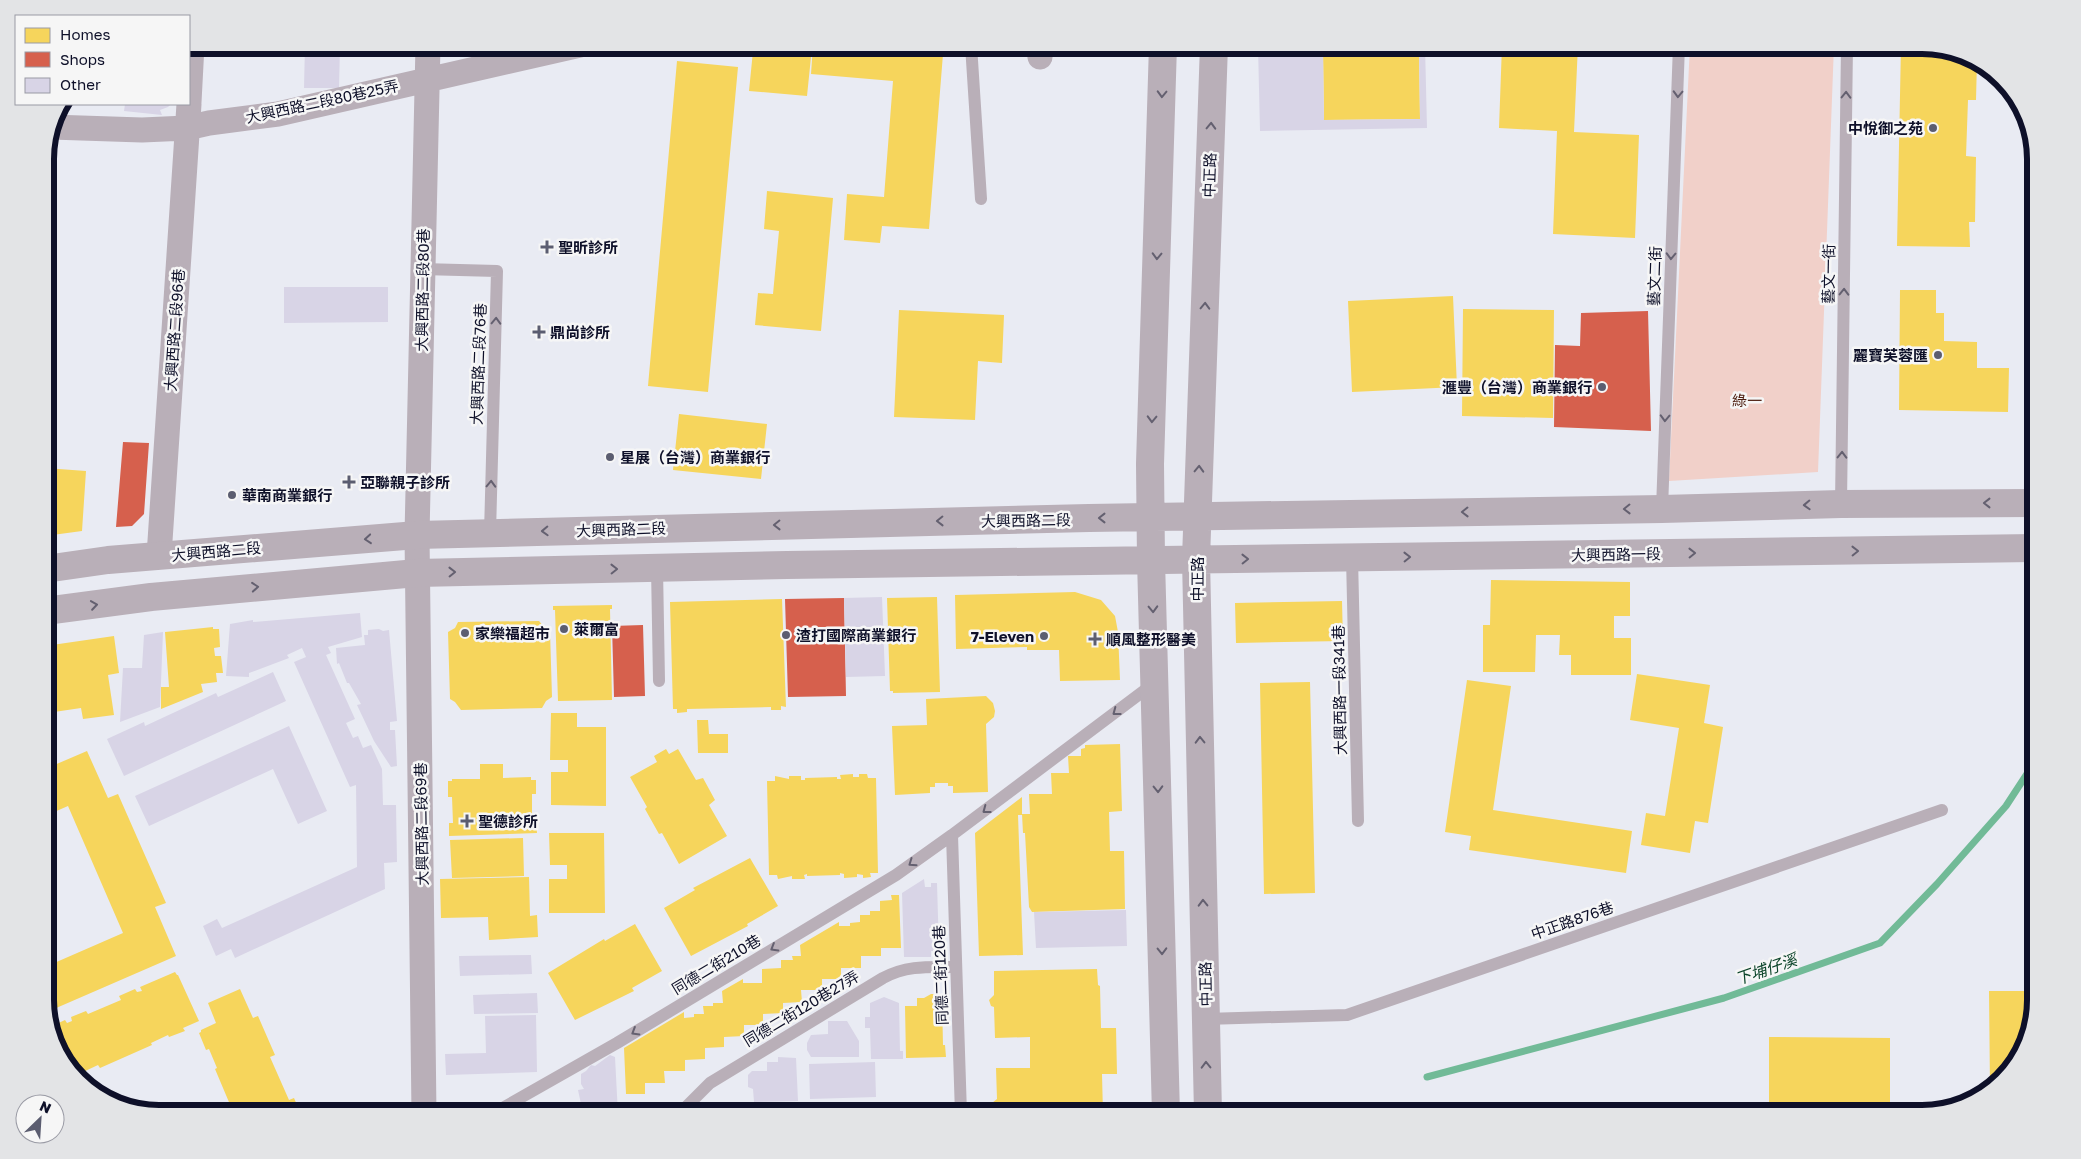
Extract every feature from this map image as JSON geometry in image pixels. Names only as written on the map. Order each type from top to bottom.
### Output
[{"type":"street","name":"大興西路二段96巷","points":[[190,84],[192,54]]},
{"type":"street","name":"大興西路二段80巷","points":[[417,535],[428,54]]},
{"type":"street","name":"大興西路二段80巷25弄","points":[[59,127],[142,130],[187,128],[209,123],[278,114],[540,54]]},
{"type":"street","points":[[1163,54],[1151,435],[1151,560],[1166,1105]]},
{"type":"street","name":"中正路","points":[[1208,1105],[1196,559],[1214,54]]},
{"type":"street","name":"大興西路二段96巷","points":[[159,556],[189,105]]},
{"type":"street","points":[[1198,517],[1841,504],[2027,503]]},
{"type":"street","name":"大興西路二段","points":[[54,568],[108,560],[417,535],[1198,517]]},
{"type":"street","name":"大興西路二段69巷","points":[[417,535],[424,1105]]},
{"type":"street","name":"大興西路一段","points":[[1196,559],[2027,548]]},
{"type":"street","points":[[54,610],[151,597],[417,573],[1196,559]]},
{"type":"lane","points":[[972,54],[980,199]]},
{"type":"lane","name":"藝文二街","points":[[1662,509],[1679,54]]},
{"type":"lane","name":"藝文一街","points":[[1841,504],[1847,54]]},
{"type":"lane","name":"大興西路二段76巷","points":[[422,269],[497,272],[490,532]]},
{"type":"lane","name":"大興西路一段341巷","points":[[1352,557],[1358,821]]},
{"type":"lane","points":[[657,568],[659,681]]},
{"type":"lane","name":"同德二街210巷","points":[[508,1105],[617,1043],[896,875],[1155,683]]},
{"type":"lane","name":"中正路876巷","points":[[1205,1019],[1347,1016],[1942,810]]},
{"type":"lane","name":"同德二街120巷","points":[[952,835],[961,1105]]},
{"type":"lane","name":"同德二街120巷27弄","points":[[688,1105],[710,1082],[898,970],[914,967],[956,967]]},
{"type":"green space","name":"綠一","points":[[1690,54],[1834,54],[1818,472],[1669,481]]},
{"type":"building: Homes","points":[[753,54],[782,54],[811,57],[807,96],[749,91]]},
{"type":"building: Homes","points":[[812,54],[943,54],[929,229],[882,226],[880,243],[844,240],[847,194],[884,197],[893,81],[811,74]]},
{"type":"building: Homes","points":[[1323,54],[1419,54],[1420,119],[1324,120]]},
{"type":"building: Homes","points":[[1502,54],[1578,54],[1574,132],[1639,135],[1635,238],[1553,234],[1557,131],[1499,128]]},
{"type":"building: Homes","name":"中悅御之苑","points":[[1901,54],[1949,57],[1977,69],[1976,100],[1968,100],[1966,156],[1976,157],[1975,222],[1969,222],[1970,247],[1897,246]]},
{"type":"building: Homes","points":[[677,61],[738,67],[708,392],[648,386]]},
{"type":"building: Homes","points":[[767,191],[833,198],[821,331],[755,325],[758,293],[773,294],[779,231],[764,229]]},
{"type":"building: Homes","name":"麗寶芙蓉匯","points":[[1900,290],[1936,290],[1936,313],[1944,313],[1944,341],[1977,342],[1977,368],[2009,368],[2008,412],[1899,410]]},
{"type":"building: Homes","points":[[1453,296],[1457,387],[1352,392],[1348,301]]},
{"type":"building: Homes","points":[[1463,309],[1554,310],[1553,418],[1462,416]]},
{"type":"building: Homes","points":[[899,310],[1004,315],[1002,363],[978,361],[975,420],[894,417]]},
{"type":"building: Homes","points":[[679,414],[767,424],[761,479],[673,470]]},
{"type":"building: Homes","points":[[54,469],[86,471],[82,531],[54,535]]},
{"type":"building: Homes","points":[[1491,580],[1630,582],[1630,616],[1614,616],[1614,638],[1631,638],[1631,675],[1571,675],[1571,655],[1559,655],[1560,635],[1536,635],[1535,672],[1483,672],[1483,625],[1490,625]]},
{"type":"building: Homes","points":[[1075,592],[1101,600],[1115,616],[1118,632],[1120,680],[1060,681],[1059,650],[1027,650],[1027,647],[956,649],[955,595]]},
{"type":"building: Homes","points":[[937,597],[940,692],[893,693],[893,691],[890,691],[887,598]]},
{"type":"building: Homes","points":[[782,599],[786,707],[781,706],[781,710],[771,710],[771,707],[687,709],[687,712],[677,713],[677,709],[673,709],[670,602]]},
{"type":"building: Homes","points":[[1342,601],[1343,641],[1236,643],[1235,603]]},
{"type":"building: Homes","points":[[612,605],[612,609],[610,609],[612,700],[558,701],[555,610],[553,610],[553,606]]},
{"type":"building: Homes","points":[[539,621],[550,631],[552,697],[546,701],[542,708],[461,710],[450,699],[448,632],[455,628],[458,622]]},
{"type":"building: Homes","points":[[213,627],[213,629],[219,629],[220,647],[214,648],[215,656],[221,656],[223,673],[216,673],[217,682],[201,684],[203,692],[161,709],[161,687],[169,687],[165,632]]},
{"type":"building: Homes","points":[[114,636],[119,673],[108,675],[114,715],[83,719],[81,708],[54,712],[54,645]]},
{"type":"building: Homes","points":[[1637,674],[1710,685],[1704,723],[1723,727],[1708,823],[1695,821],[1690,853],[1641,845],[1646,813],[1665,816],[1679,728],[1630,720]]},
{"type":"building: Homes","points":[[1467,680],[1511,686],[1493,810],[1632,831],[1626,873],[1469,850],[1471,836],[1445,832]]},
{"type":"building: Homes","points":[[1310,682],[1315,893],[1264,894],[1260,683]]},
{"type":"building: Homes","points":[[986,696],[993,703],[995,711],[994,717],[986,724],[988,792],[953,793],[953,786],[948,786],[948,783],[935,783],[935,787],[930,787],[930,793],[895,795],[892,726],[927,725],[926,699]]},
{"type":"building: Homes","points":[[551,713],[577,713],[577,727],[606,727],[606,806],[551,805],[551,772],[568,772],[568,760],[550,760]]},
{"type":"building: Homes","points":[[697,720],[708,720],[709,734],[728,734],[728,753],[698,753]]},
{"type":"building: Homes","points":[[1120,744],[1122,811],[1109,812],[1110,851],[1124,851],[1125,909],[1032,912],[1029,907],[1025,833],[1023,833],[1022,814],[1030,814],[1029,794],[1052,794],[1051,773],[1069,773],[1068,756],[1081,756],[1081,749],[1085,748],[1085,745]]},
{"type":"building: Homes","points":[[666,749],[669,754],[678,749],[696,780],[703,778],[715,800],[709,805],[727,836],[679,864],[662,833],[659,834],[645,809],[647,807],[630,777],[657,762],[654,756]]},
{"type":"building: Homes","points":[[87,751],[108,798],[118,794],[166,903],[155,907],[176,956],[54,1009],[54,963],[123,933],[68,806],[54,812],[54,765]]},
{"type":"building: Homes","points":[[480,764],[503,764],[503,778],[531,777],[531,780],[536,780],[536,794],[532,794],[532,821],[536,821],[537,833],[449,836],[449,823],[453,823],[452,797],[448,797],[448,781],[452,781],[452,779],[480,779]]},
{"type":"building: Homes","points":[[853,774],[853,777],[859,777],[859,774],[867,774],[868,778],[876,778],[878,873],[870,873],[871,877],[863,878],[863,875],[857,874],[857,877],[844,878],[844,874],[840,873],[840,875],[807,876],[807,874],[804,875],[805,879],[792,879],[792,876],[778,879],[777,875],[769,875],[767,781],[775,781],[775,776],[789,779],[789,776],[801,776],[801,780],[805,780],[805,778],[837,777],[837,779],[841,779],[840,775]]},
{"type":"building: Homes","points":[[1022,797],[1022,815],[1018,815],[1023,955],[979,956],[975,833]]},
{"type":"building: Homes","points":[[549,833],[604,833],[605,913],[549,913],[549,879],[567,879],[567,865],[550,865]]},
{"type":"building: Homes","points":[[523,838],[524,876],[452,878],[450,840]]},
{"type":"building: Homes","points":[[750,858],[778,906],[747,924],[748,926],[691,956],[664,908],[695,890],[693,888]]},
{"type":"building: Homes","points":[[529,877],[530,916],[537,915],[538,937],[489,940],[488,917],[441,918],[440,879]]},
{"type":"building: Homes","points":[[891,895],[899,895],[901,948],[881,948],[881,956],[861,956],[861,968],[841,968],[841,979],[822,979],[822,990],[801,990],[802,1002],[783,1003],[783,1013],[763,1014],[763,1025],[744,1025],[744,1036],[724,1037],[724,1047],[705,1048],[705,1059],[685,1060],[685,1071],[664,1071],[665,1083],[645,1083],[645,1094],[626,1094],[624,1048],[684,1012],[684,1018],[694,1017],[694,1014],[704,1014],[703,1006],[723,1003],[722,991],[743,979],[743,983],[762,983],[762,969],[781,968],[781,960],[793,960],[792,956],[801,956],[800,945],[839,922],[839,926],[850,926],[850,923],[860,922],[860,915],[870,915],[870,911],[880,911],[880,901],[892,900]]},
{"type":"building: Homes","points":[[635,924],[662,971],[632,988],[634,991],[575,1020],[548,973],[604,939],[605,941]]},
{"type":"building: Homes","points":[[1097,969],[1098,985],[1100,986],[1101,1028],[1116,1028],[1117,1074],[1102,1074],[1103,1105],[992,1105],[997,1099],[996,1068],[1030,1068],[1030,1037],[995,1038],[994,1007],[991,1006],[989,1000],[994,995],[994,971]]},
{"type":"building: Homes","points":[[175,972],[199,1021],[183,1028],[185,1031],[169,1037],[168,1035],[151,1043],[152,1045],[100,1068],[98,1065],[83,1072],[71,1059],[59,1034],[57,1024],[65,1020],[67,1023],[72,1021],[71,1017],[86,1011],[88,1014],[121,1000],[119,996],[135,989],[137,992],[142,991],[140,987]]},
{"type":"building: Homes","points":[[240,989],[253,1018],[258,1016],[275,1055],[270,1057],[289,1100],[294,1098],[297,1105],[230,1105],[209,1049],[206,1050],[199,1033],[201,1030],[216,1023],[208,1003]]},
{"type":"building: Homes","points":[[1989,991],[2027,991],[2024,1027],[2019,1040],[2006,1064],[1990,1080]]},
{"type":"building: Homes","points":[[931,994],[936,994],[942,998],[943,1045],[945,1045],[946,1057],[906,1058],[905,1006],[917,1006],[917,998],[924,998]]},
{"type":"building: Homes","points":[[1769,1037],[1890,1038],[1890,1105],[1769,1105]]},
{"type":"building: Shops","name":"滙豐（台灣）商業銀行","points":[[1648,311],[1651,431],[1554,427],[1555,345],[1580,346],[1581,313]]},
{"type":"building: Shops","points":[[123,442],[149,443],[144,514],[132,526],[116,527]]},
{"type":"building: Shops","points":[[844,598],[846,696],[788,697],[785,599]]},
{"type":"building: Shops","points":[[643,625],[645,696],[614,697],[612,626]]},
{"type":"building: Other","points":[[305,54],[340,54],[339,88],[304,88]]},
{"type":"building: Other","points":[[1258,54],[1323,54],[1324,120],[1420,119],[1419,54],[1425,54],[1427,128],[1260,131]]},
{"type":"building: Other","points":[[125,105],[170,105],[160,110],[162,115],[124,111]]},
{"type":"building: Other","points":[[284,287],[388,287],[388,322],[284,323]]},
{"type":"building: Other","points":[[882,597],[885,676],[846,677],[844,598]]},
{"type":"building: Other","points":[[360,613],[362,637],[328,647],[331,653],[326,655],[355,719],[346,723],[353,738],[358,736],[363,748],[371,745],[382,769],[383,805],[396,805],[397,862],[384,863],[385,889],[235,958],[231,949],[216,956],[203,926],[217,919],[222,928],[357,867],[356,785],[350,787],[294,662],[306,657],[302,648],[287,655],[289,658],[249,673],[249,677],[226,676],[230,624],[253,620],[253,622]]},
{"type":"building: Other","points":[[379,629],[383,631],[389,630],[397,721],[390,722],[390,730],[395,730],[397,766],[391,767],[374,741],[357,705],[361,704],[349,683],[347,683],[339,663],[337,664],[336,648],[365,645],[364,635],[368,635],[368,630]]},
{"type":"building: Other","points":[[163,632],[160,707],[120,722],[123,668],[142,668],[144,635]]},
{"type":"building: Other","points":[[273,672],[286,701],[124,776],[107,739],[144,722],[145,726],[216,693],[218,697]]},
{"type":"building: Other","points":[[289,726],[327,811],[298,824],[273,769],[149,826],[135,796]]},
{"type":"building: Other","points":[[924,879],[925,887],[931,887],[931,883],[937,883],[939,951],[931,951],[931,957],[904,957],[902,893]]},
{"type":"building: Other","points":[[1126,910],[1127,946],[1036,948],[1034,912]]},
{"type":"building: Other","points":[[531,955],[532,974],[460,976],[459,956]]},
{"type":"building: Other","points":[[537,993],[538,1013],[474,1014],[473,995]]},
{"type":"building: Other","points":[[884,997],[899,1003],[900,1051],[903,1051],[903,1059],[871,1059],[870,1028],[865,1028],[865,1017],[870,1017],[870,1003]]},
{"type":"building: Other","points":[[536,1015],[537,1072],[446,1075],[445,1054],[486,1053],[485,1016]]},
{"type":"building: Other","points":[[828,1021],[847,1021],[859,1041],[859,1057],[811,1057],[807,1050],[807,1043],[811,1035],[828,1034]]},
{"type":"building: Other","points":[[610,1055],[615,1057],[618,1105],[586,1105],[587,1102],[581,1104],[578,1090],[584,1089],[581,1084],[581,1074],[591,1065],[595,1066]]},
{"type":"building: Other","points":[[778,1057],[796,1058],[798,1101],[754,1102],[753,1089],[748,1087],[748,1075],[752,1071],[767,1071],[767,1062],[778,1062]]},
{"type":"building: Other","points":[[875,1062],[876,1097],[810,1099],[809,1064]]},
{"type":"waterway","name":"下埔仔溪","points":[[1427,1077],[1724,998],[1880,943],[1937,884],[2006,806],[2027,774]]},
{"type":"place","name":"中悅御之苑","points":[[1933,128]]},
{"type":"place","name":"聖昕診所","points":[[547,247]]},
{"type":"place","name":"鼎尚診所","points":[[539,332]]},
{"type":"place","name":"麗寶芙蓉匯","points":[[1938,355]]},
{"type":"place","name":"滙豐（台灣）商業銀行","points":[[1602,387]]},
{"type":"place","name":"星展（台灣）商業銀行","points":[[610,457]]},
{"type":"place","name":"亞聯親子診所","points":[[349,482]]},
{"type":"place","name":"華南商業銀行","points":[[232,495]]},
{"type":"place","name":"萊爾富","points":[[564,629]]},
{"type":"place","name":"家樂福超市","points":[[465,633]]},
{"type":"place","name":"渣打國際商業銀行","points":[[786,635]]},
{"type":"place","name":"7-Eleven","points":[[1044,636]]},
{"type":"place","name":"順風整形醫美","points":[[1095,639]]},
{"type":"place","name":"聖德診所","points":[[467,821]]}]
